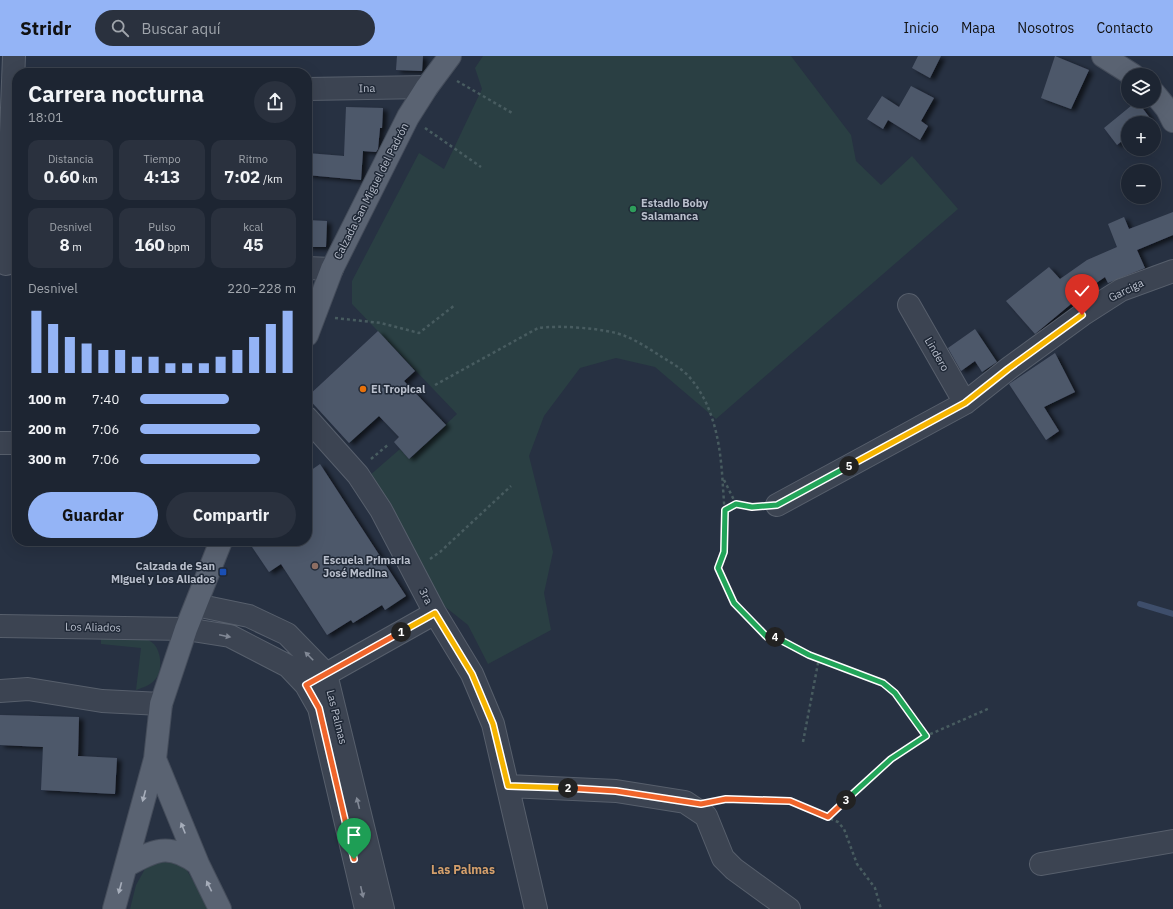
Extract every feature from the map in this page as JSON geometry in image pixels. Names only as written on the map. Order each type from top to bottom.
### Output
[{"type":"main road","points":[[1107,57],[1123,68]]},
{"type":"main road","name":"Calzada San Miguel del Padrón","points":[[312,322],[332,269],[408,117],[439,71]]},
{"type":"main road","points":[[1161,102],[1173,121]]},
{"type":"main road","points":[[114,909],[155,759],[161,704],[186,629],[218,546]]},
{"type":"main road","points":[[155,759],[198,864],[220,909]]},
{"type":"main road","points":[[126,866],[157,851],[170,850],[185,854],[198,864]]},
{"type":"street","points":[[13,68],[14,56]]},
{"type":"street","name":"Ina","points":[[312,88],[439,71]]},
{"type":"street","points":[[8,264],[10,93],[12,74]]},
{"type":"street","points":[[312,268],[332,269]]},
{"type":"street","name":"Garciga","points":[[777,505],[965,403],[1008,369],[1082,315],[1121,290],[1173,271]]},
{"type":"street","name":"Lindero","points":[[909,305],[965,403]]},
{"type":"street","name":"3ra","points":[[312,424],[358,475],[381,510],[435,613],[472,674],[493,724],[536,909]]},
{"type":"street","points":[[0,443],[12,443]]},
{"type":"street","points":[[196,605],[249,616],[287,634],[326,674]]},
{"type":"street","points":[[306,685],[435,613]]},
{"type":"street","name":"Los Aliados","points":[[0,626],[186,629]]},
{"type":"street","name":"Las Palmas","points":[[186,629],[230,636],[288,666],[306,685],[319,708],[366,909]]},
{"type":"street","name":"Las Palmas","points":[[326,674],[383,909]]},
{"type":"street","points":[[0,691],[28,689],[102,701],[161,704]]},
{"type":"street","points":[[508,786],[616,791],[685,802],[706,816],[723,858],[734,869],[789,909]]},
{"type":"street","points":[[1041,864],[1173,841]]},
{"type":"path","points":[[439,71],[514,114]]},
{"type":"path","points":[[408,117],[482,167]]},
{"type":"path","points":[[312,325],[381,323],[419,333],[455,305]]},
{"type":"path","points":[[435,385],[538,328],[553,326],[598,329],[625,336],[674,364],[691,378],[709,410],[720,446],[725,510],[724,552],[718,568],[734,603],[767,637],[776,637],[819,658],[883,683],[895,693],[926,736]]},
{"type":"path","points":[[723,478],[736,504]]},
{"type":"path","points":[[413,570],[440,552],[511,486]]},
{"type":"path","points":[[725,510],[736,504],[752,507],[777,505]]},
{"type":"path","points":[[803,742],[819,658]]},
{"type":"path","points":[[828,817],[891,759],[926,736],[990,708]]},
{"type":"path","points":[[685,802],[701,804],[726,799],[790,801],[838,822],[844,829],[857,864],[875,888],[881,909]]},
{"type":"green space","points":[[483,56],[791,56],[851,135],[856,161],[881,185],[912,156],[958,209],[716,419],[655,367],[616,358],[580,368],[544,416],[529,456],[553,552],[544,593],[551,630],[488,664],[468,625],[439,602],[369,476],[400,449],[409,459],[457,414],[352,304],[352,281],[419,153],[444,169],[482,89],[475,68]]},
{"type":"green space","points":[[101,633],[139,637],[154,644],[159,652],[160,658],[159,673],[155,680],[136,690],[141,648],[101,644]]},
{"type":"green space","points":[[161,860],[173,861],[186,869],[210,909],[130,909],[136,885],[145,869]]},
{"type":"building","points":[[397,56],[423,56],[422,71],[396,70]]},
{"type":"building","points":[[918,56],[941,56],[930,78],[912,68]]},
{"type":"building","points":[[1055,56],[1089,70],[1071,109],[1041,98]]},
{"type":"building","points":[[911,86],[934,98],[921,121],[928,126],[920,140],[888,120],[883,129],[867,119],[882,96],[899,107]]},
{"type":"building","points":[[346,107],[383,108],[382,128],[380,128],[378,149],[376,152],[363,151],[361,180],[312,175],[312,153],[344,156]]},
{"type":"building","points":[[1128,108],[1142,108],[1148,116],[1121,116],[1121,142],[1117,145],[1104,128]]},
{"type":"building","points":[[1173,212],[1173,235],[1137,250],[1145,268],[1108,283],[1105,277],[1076,297],[1077,299],[1035,334],[1006,301],[1049,267],[1060,279],[1087,260],[1117,247],[1108,224],[1124,217],[1129,229]]},
{"type":"building","points":[[312,220],[327,221],[326,247],[312,247]]},
{"type":"building","points":[[975,329],[997,362],[982,372],[975,361],[961,371],[948,348]]},
{"type":"building","name":"El Tropical","points":[[378,331],[415,371],[404,381],[446,425],[409,459],[394,442],[399,437],[379,416],[349,443],[312,402],[312,392]]},
{"type":"building","points":[[1055,353],[1075,392],[1044,407],[1059,431],[1046,440],[1009,384]]},
{"type":"building","name":"Escuela Primaria José Medina","points":[[320,464],[406,596],[385,610],[382,605],[353,623],[351,620],[327,635],[281,564],[269,572],[251,546],[312,546],[312,470]]},
{"type":"building","points":[[0,715],[79,717],[78,756],[117,758],[115,794],[41,790],[43,747],[0,745]]},
{"type":"waterway","points":[[1140,604],[1173,614]]},
{"type":"place","name":"Estadio Boby Salamanca","points":[[633,209]]},
{"type":"place","name":"El Tropical","points":[[363,389]]},
{"type":"place","name":"Escuela Primaria José Medina","points":[[315,566]]},
{"type":"place","name":"Calzada de San Miguel y Los Aliados","points":[[223,572]]},
{"type":"district","name":"Las Palmas","points":[[463,870]]},
{"type":"route","points":[[354,859],[319,708],[306,685],[435,613],[472,674],[493,724],[508,786],[542,786],[616,791],[701,804],[726,799],[790,801],[828,817],[891,759],[926,736],[895,693],[883,683],[848,668],[809,655],[776,637],[767,637],[734,603],[718,568],[724,552],[725,510],[736,504],[752,507],[777,505],[965,403],[1008,369],[1082,315]]}]
